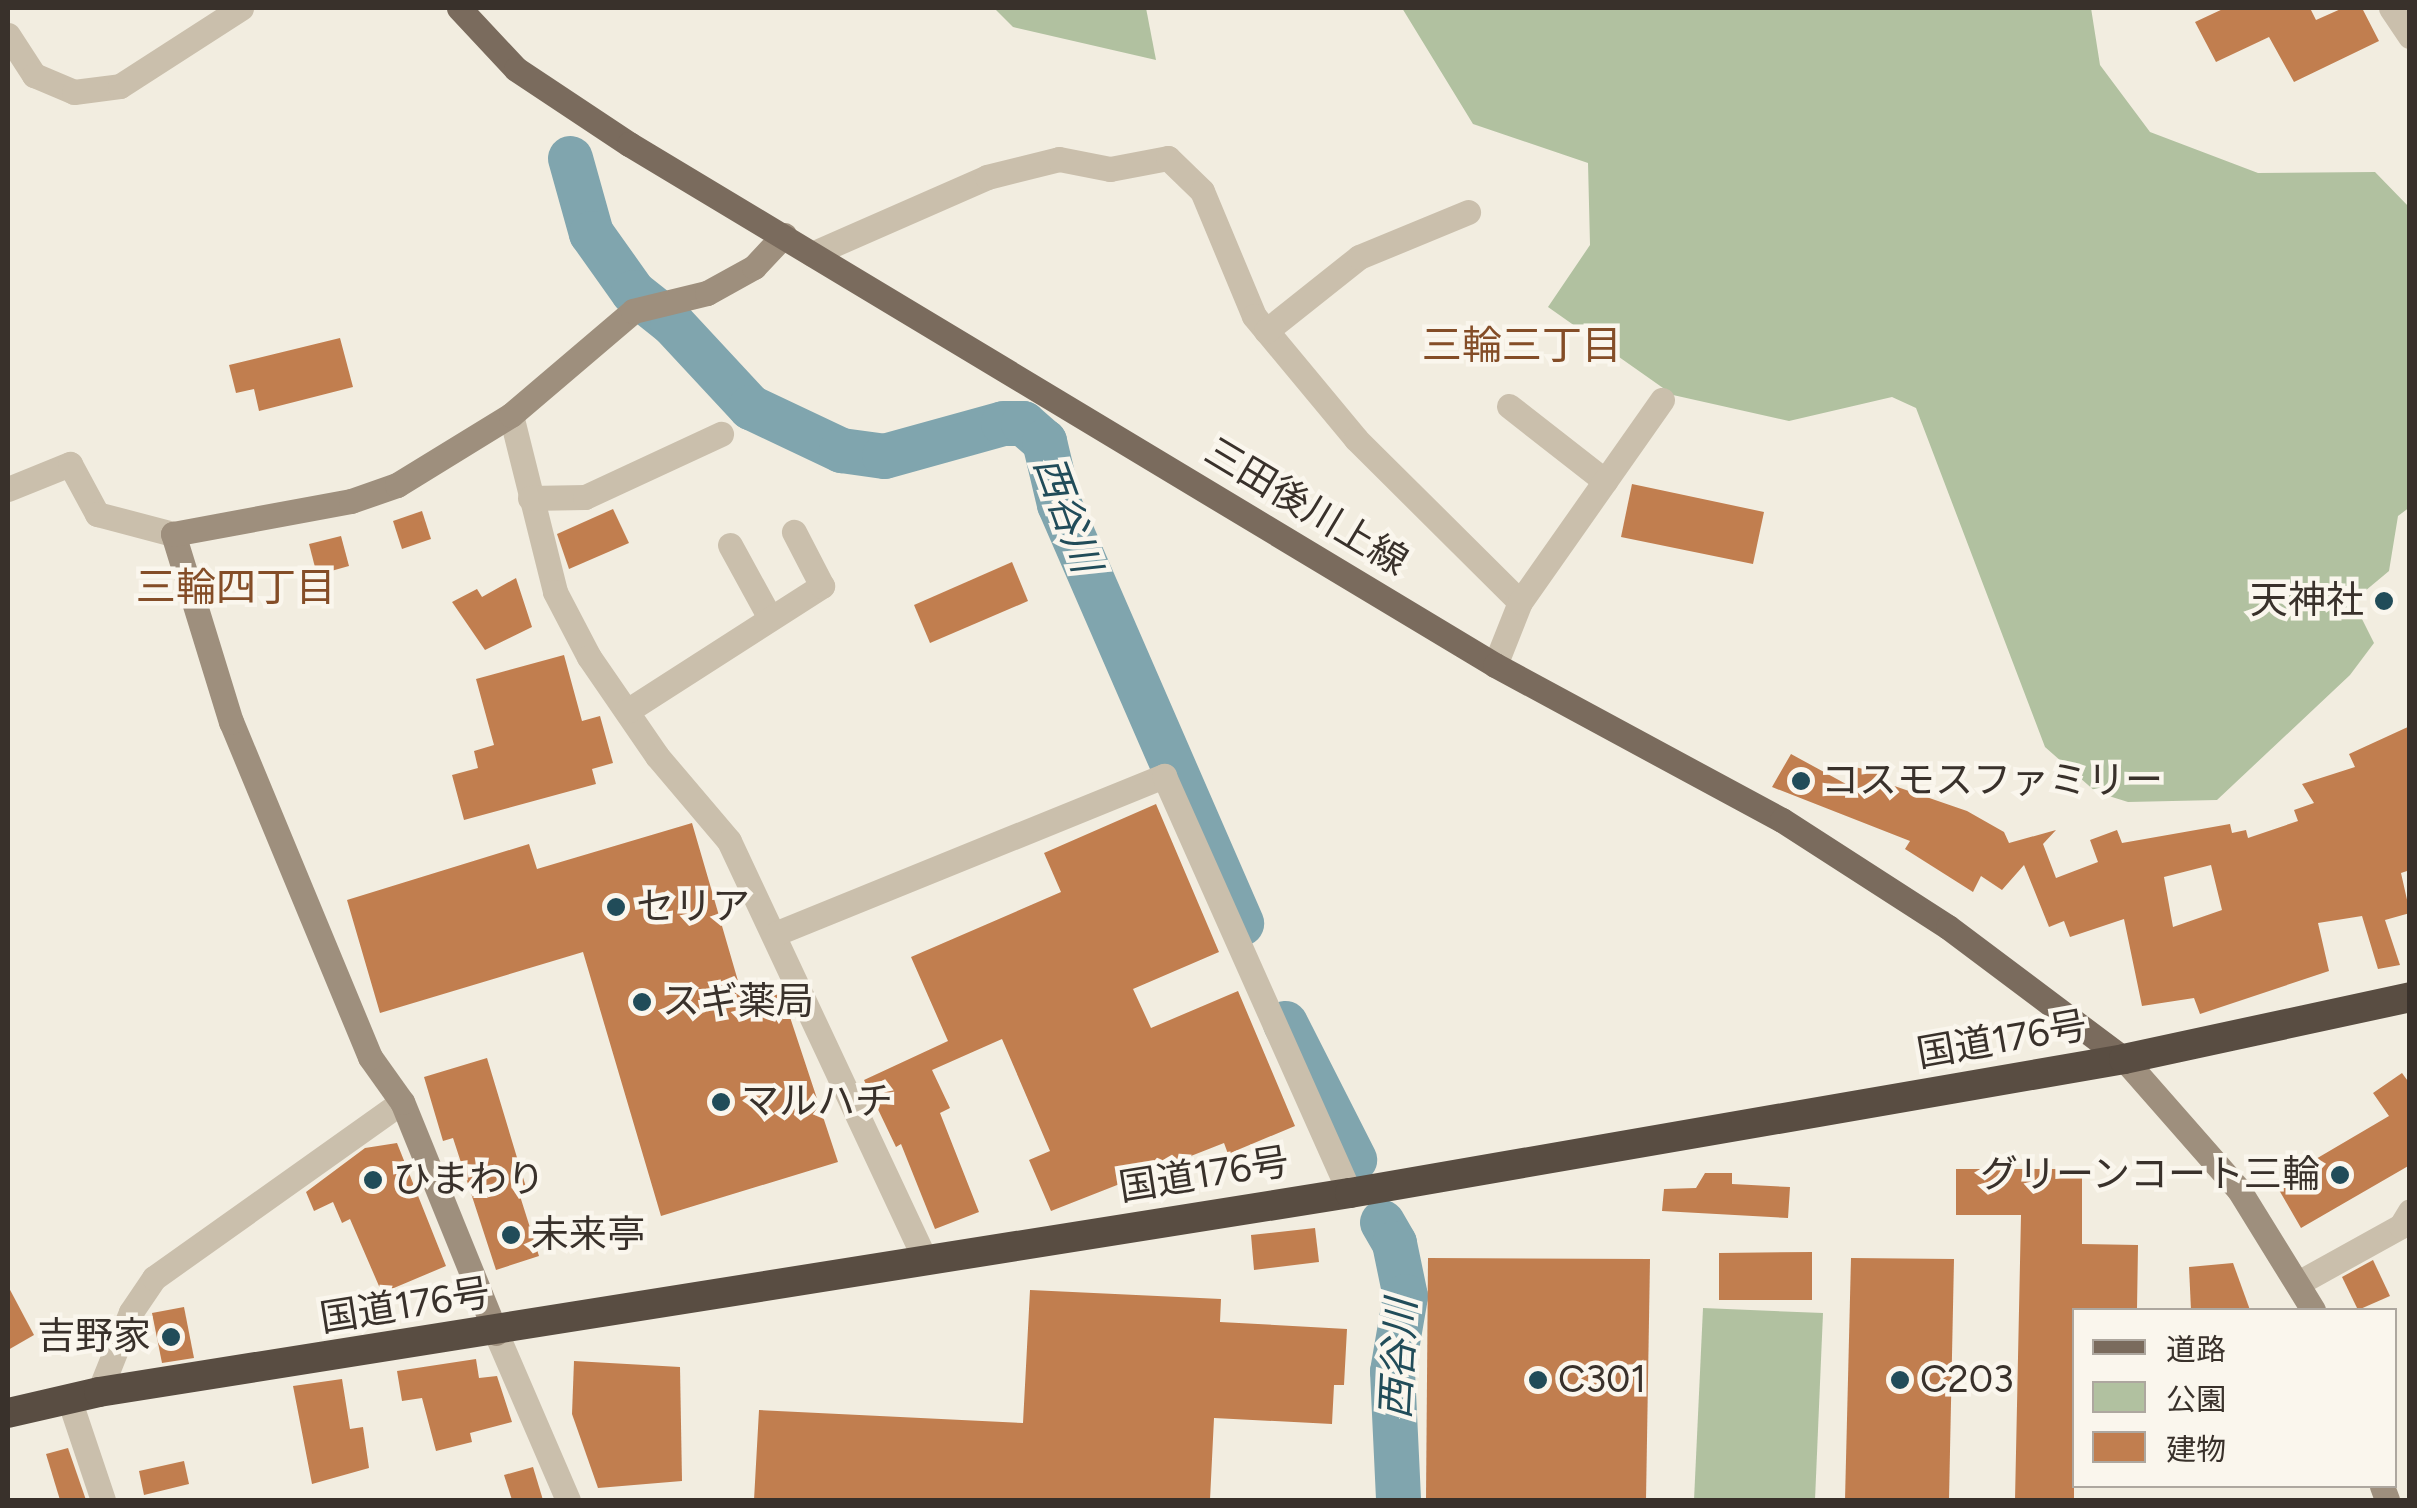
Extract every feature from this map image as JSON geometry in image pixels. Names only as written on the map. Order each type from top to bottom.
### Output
[{"type":"highway","name":"国道176号","points":[[8,1413],[99,1392],[496,1333],[1350,1193],[2124,1059],[2410,998]]},
{"type":"main road","name":"三田後川上線","points":[[459,8],[516,69],[812,254],[1495,665],[1782,820],[1948,927],[2124,1059]]},
{"type":"street","points":[[8,35],[34,75],[74,92],[120,86],[241,8]]},
{"type":"street","points":[[2391,8],[2410,36]]},
{"type":"street","points":[[812,254],[987,177],[1059,158],[1110,169],[1168,158],[1202,190],[1266,331],[1356,439],[1520,602]]},
{"type":"street","points":[[1266,331],[1358,257],[1468,212]]},
{"type":"street","points":[[8,489],[70,464],[98,514],[173,534],[367,496],[397,485],[510,416],[633,311],[707,293],[754,267],[784,235]]},
{"type":"street","points":[[1495,665],[1520,602],[1662,400]]},
{"type":"street","points":[[1509,406],[1605,481]]},
{"type":"street","points":[[510,416],[555,592],[627,711],[729,841],[778,933],[925,1260]]},
{"type":"street","points":[[530,498],[585,497],[721,434]]},
{"type":"street","points":[[627,711],[822,586],[794,532]]},
{"type":"street","points":[[173,534],[231,722],[370,1056],[402,1102],[568,1500]]},
{"type":"street","points":[[730,545],[770,618]]},
{"type":"street","points":[[778,933],[1164,776],[1350,1193]]},
{"type":"street","points":[[2124,1059],[2240,1190],[2300,1282],[2312,1308]]},
{"type":"street","points":[[99,1392],[130,1312],[154,1278],[402,1102]]},
{"type":"street","points":[[2300,1282],[2401,1226],[2410,1211]]},
{"type":"street","points":[[69,1399],[103,1500]]},
{"type":"green space","points":[[994,8],[1146,8],[1156,60],[1013,27]]},
{"type":"green space","points":[[1402,8],[2091,8],[2100,65],[2150,132],[2258,173],[2375,172],[2409,207],[2410,507],[2398,516],[2389,571],[2353,601],[2374,643],[2350,675],[2217,800],[2128,802],[2096,792],[2045,747],[1916,408],[1892,397],[1789,421],[1673,395],[1548,307],[1590,245],[1588,163],[1473,124]]},
{"type":"green space","points":[[1703,1308],[1823,1313],[1815,1500],[1694,1500]]},
{"type":"building","points":[[2225,8],[2310,8],[2316,20],[2343,8],[2362,8],[2379,41],[2294,82],[2269,37],[2216,62],[2195,22]]},
{"type":"building","points":[[340,338],[353,387],[259,411],[254,389],[236,393],[229,365]]},
{"type":"building","points":[[1632,484],[1764,512],[1753,564],[1621,537]]},
{"type":"building","points":[[613,509],[629,543],[569,569],[557,534]]},
{"type":"building","points":[[422,511],[431,539],[402,549],[393,521]]},
{"type":"building","points":[[341,536],[349,566],[317,575],[309,544]]},
{"type":"building","points":[[1012,562],[1028,601],[930,643],[914,605]]},
{"type":"building","points":[[516,578],[532,627],[485,650],[452,602],[477,589],[482,597]]},
{"type":"building","points":[[564,655],[582,721],[600,716],[613,763],[592,769],[596,784],[464,820],[452,775],[478,768],[474,751],[494,745],[476,679]]},
{"type":"building","points":[[2410,726],[2410,870],[2401,873],[2410,913],[2385,920],[2400,965],[2378,969],[2362,916],[2318,923],[2329,971],[2200,1014],[2194,998],[2142,1006],[2124,919],[2070,937],[2064,921],[2049,927],[2024,865],[2002,890],[1981,876],[1973,892],[1905,849],[1910,841],[1772,787],[1791,754],[1846,784],[1851,766],[1879,773],[1877,780],[1967,811],[2004,832],[2009,843],[2056,830],[2043,844],[2056,878],[2098,862],[2090,840],[2117,830],[2122,843],[2230,824],[2232,833],[2246,830],[2248,838],[2298,821],[2294,810],[2314,803],[2302,784],[2355,767],[2349,754]],"holes":[[[2211,865],[2222,910],[2173,927],[2164,877]]]},
{"type":"building","points":[[1156,804],[1219,952],[1133,989],[1151,1028],[1238,991],[1295,1126],[1228,1154],[1224,1143],[1051,1211],[1029,1160],[1050,1151],[1002,1039],[932,1070],[950,1108],[940,1113],[979,1212],[935,1229],[901,1144],[896,1147],[864,1080],[948,1041],[911,957],[1061,892],[1044,853]]},
{"type":"building","points":[[692,823],[745,1005],[782,993],[838,1162],[661,1216],[583,952],[380,1013],[347,900],[529,844],[537,869]]},
{"type":"building","points":[[487,1058],[528,1194],[520,1196],[539,1256],[496,1270],[453,1138],[443,1141],[424,1077]]},
{"type":"building","name":"グリーンコート三輪","points":[[2402,1073],[2410,1084],[2410,1165],[2301,1228],[2275,1183],[2389,1116],[2373,1093]]},
{"type":"building","points":[[397,1143],[446,1266],[382,1293],[350,1219],[342,1223],[333,1202],[314,1211],[306,1192],[365,1148]]},
{"type":"building","points":[[1956,1169],[2082,1169],[2082,1244],[2138,1245],[2137,1308],[2072,1308],[2074,1500],[2015,1500],[2021,1215],[1956,1215]]},
{"type":"building","points":[[1705,1173],[1732,1173],[1732,1184],[1790,1187],[1788,1218],[1662,1211],[1664,1189],[1696,1188]]},
{"type":"building","points":[[1315,1228],[1319,1262],[1254,1270],[1251,1235]]},
{"type":"building","points":[[1812,1252],[1812,1300],[1719,1300],[1719,1253]]},
{"type":"building","name":"C301","points":[[1428,1258],[1650,1259],[1646,1500],[1426,1500]]},
{"type":"building","name":"C203","points":[[1851,1258],[1954,1259],[1949,1500],[1845,1500]]},
{"type":"building","points":[[2373,1260],[2390,1296],[2357,1308],[2342,1277]]},
{"type":"building","points":[[2233,1263],[2249,1308],[2191,1308],[2189,1267]]},
{"type":"building","points":[[8,1286],[34,1335],[8,1350]]},
{"type":"building","points":[[1030,1290],[1221,1299],[1220,1322],[1347,1329],[1344,1385],[1334,1385],[1332,1424],[1214,1418],[1210,1500],[754,1500],[759,1410],[1023,1423]]},
{"type":"building","points":[[184,1307],[194,1358],[162,1363],[152,1313]]},
{"type":"building","points":[[476,1359],[479,1378],[497,1376],[512,1422],[470,1433],[472,1442],[436,1451],[422,1398],[402,1401],[397,1371]]},
{"type":"building","points":[[574,1361],[680,1367],[682,1481],[598,1488],[572,1414]]},
{"type":"building","points":[[342,1379],[350,1429],[363,1427],[369,1468],[312,1484],[293,1386]]},
{"type":"building","points":[[68,1448],[86,1500],[60,1500],[46,1454]]},
{"type":"building","points":[[184,1461],[189,1484],[144,1495],[139,1471]]},
{"type":"building","points":[[533,1467],[543,1500],[512,1500],[504,1475]]},
{"type":"waterway","name":"西谷川","points":[[570,158],[591,233],[633,292],[672,323],[750,407],[841,450],[884,456],[1003,423],[1023,423],[1044,441],[1059,504],[1241,923]]},
{"type":"waterway","name":"西谷川","points":[[1285,1023],[1354,1159]]},
{"type":"waterway","name":"西谷川","points":[[1382,1222],[1394,1243],[1405,1296],[1392,1371],[1398,1500]]},
{"type":"place","name":"天神社","points":[[2384,601]]},
{"type":"place","name":"コスモスファミリー","points":[[1801,781]]},
{"type":"place","name":"セリア","points":[[616,907]]},
{"type":"place","name":"スギ薬局","points":[[642,1002]]},
{"type":"place","name":"マルハチ","points":[[721,1102]]},
{"type":"place","name":"グリーンコート三輪","points":[[2340,1175]]},
{"type":"place","name":"ひまわり","points":[[373,1180]]},
{"type":"place","name":"未来亭","points":[[511,1235]]},
{"type":"place","name":"吉野家","points":[[171,1337]]},
{"type":"place","name":"C301","points":[[1538,1380]]},
{"type":"place","name":"C203","points":[[1900,1380]]},
{"type":"district","name":"三輪三丁目","points":[[1522,345]]},
{"type":"district","name":"三輪四丁目","points":[[236,587]]}]
